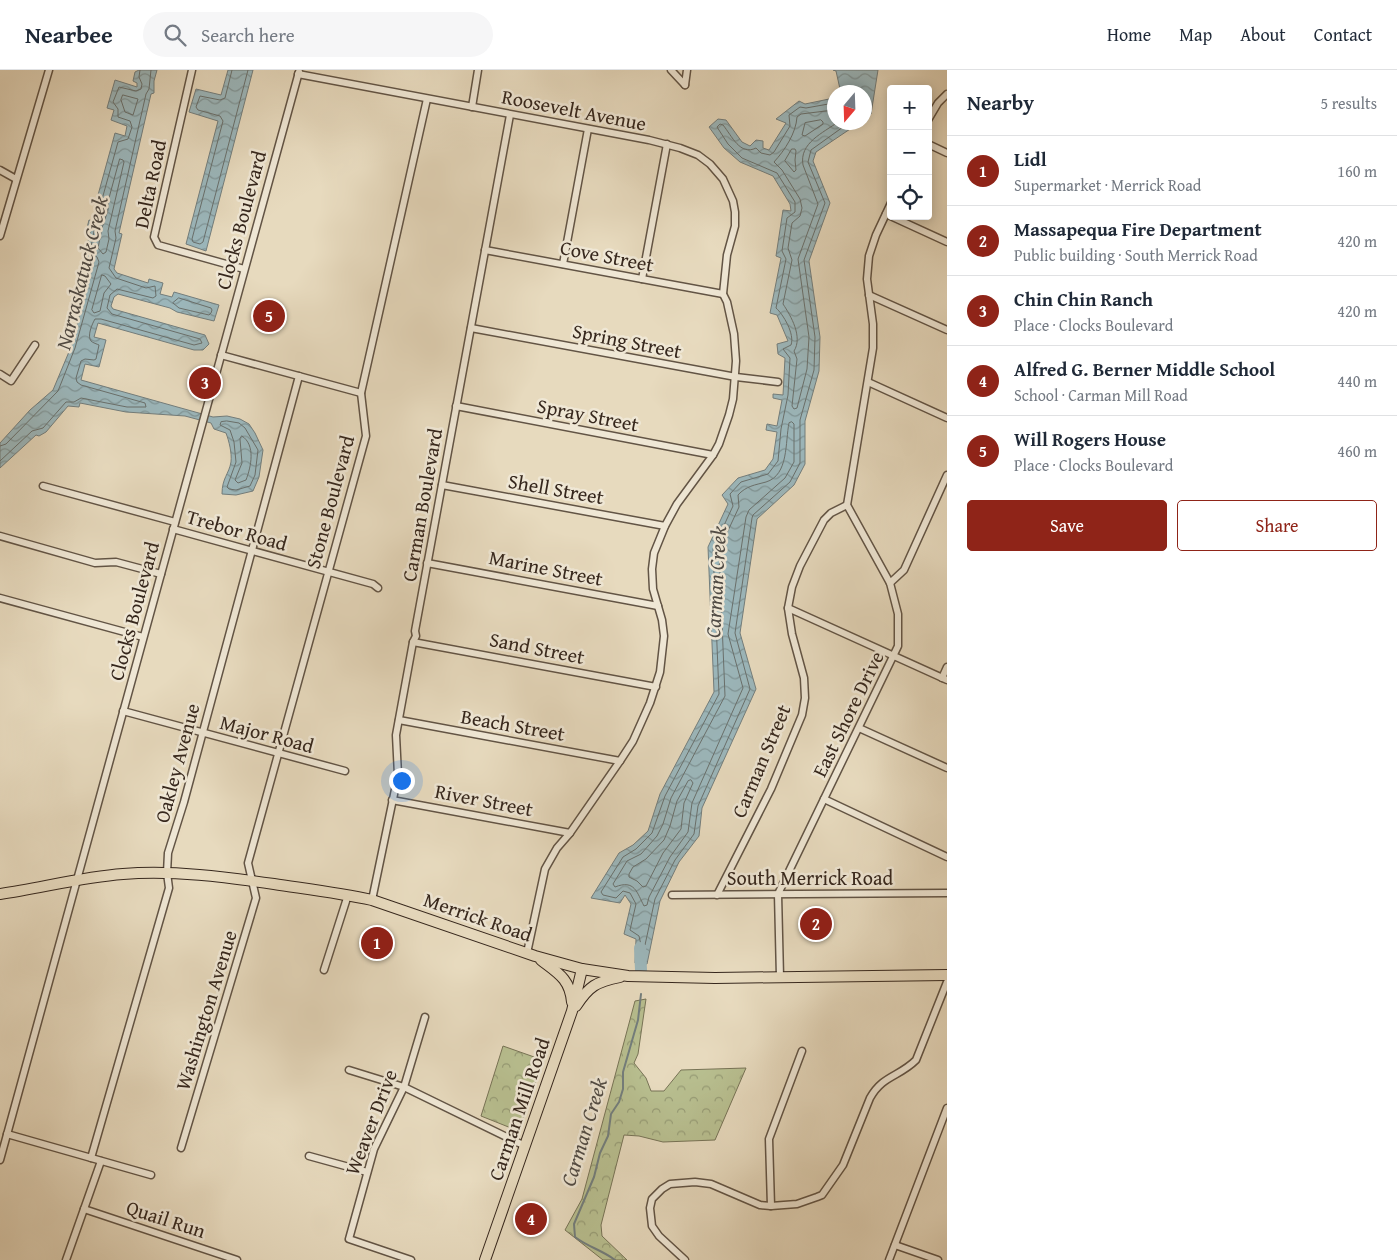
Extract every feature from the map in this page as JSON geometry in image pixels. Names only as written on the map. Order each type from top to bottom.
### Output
[{"type":"main road","name":"Merrick Road","points":[[0,894],[77,880],[124,874],[167,873],[252,881],[348,894],[372,900],[531,955],[582,969],[628,976],[661,978],[947,975]]},
{"type":"main road","points":[[531,955],[558,973],[568,983],[571,993],[572,1011]]},
{"type":"main road","name":"Carman Mill Road","points":[[486,1260],[572,1011],[582,969]]},
{"type":"main road","points":[[572,1011],[586,991],[595,984],[628,976]]},
{"type":"street","points":[[0,236],[48,70]]},
{"type":"street","name":"Delta Road","points":[[192,70],[154,237],[158,245],[244,269]]},
{"type":"street","points":[[472,107],[478,70]]},
{"type":"street","points":[[671,70],[685,85],[687,70]]},
{"type":"street","name":"Clocks Boulevard","points":[[0,1160],[299,72]]},
{"type":"street","name":"Roosevelt Avenue","points":[[299,72],[427,99],[667,144],[689,151],[710,164],[723,179],[733,201],[735,226],[727,255],[723,294]]},
{"type":"street","points":[[932,113],[938,103],[947,94]]},
{"type":"street","name":"Stone Boulevard","points":[[252,881],[248,863],[366,436],[361,393],[427,99]]},
{"type":"street","name":"Carman Boulevard","points":[[372,900],[398,775],[396,735],[413,642],[416,636],[415,632],[427,563],[510,115]]},
{"type":"street","points":[[564,264],[588,129]]},
{"type":"street","points":[[642,279],[667,144]]},
{"type":"street","points":[[932,146],[947,153]]},
{"type":"street","points":[[0,170],[16,179]]},
{"type":"street","points":[[846,506],[868,382],[873,332],[867,279],[869,256],[876,235],[886,214],[947,242]]},
{"type":"street","name":"Cove Street","points":[[485,250],[723,294]]},
{"type":"street","points":[[531,955],[545,869],[557,848],[570,833],[620,761],[643,720],[656,687],[664,642],[662,620],[653,589],[652,570],[654,553],[664,526],[685,492],[712,455],[729,415],[736,377],[734,334],[727,302],[723,294]]},
{"type":"street","points":[[869,295],[947,330]]},
{"type":"street","name":"Spring Street","points":[[471,328],[736,377],[778,382]]},
{"type":"street","points":[[0,374],[10,381],[35,345]]},
{"type":"street","points":[[221,355],[361,393]]},
{"type":"street","name":"Oakley Avenue","points":[[91,1158],[169,888],[167,873],[168,853],[184,802],[299,376]]},
{"type":"street","points":[[868,382],[947,418]]},
{"type":"street","name":"Spray Street","points":[[456,406],[712,455]]},
{"type":"street","points":[[890,584],[904,570],[947,475]]},
{"type":"street","name":"Shell Street","points":[[442,485],[664,526]]},
{"type":"street","name":"Trebor Road","points":[[43,486],[251,551],[372,584],[378,588]]},
{"type":"street","name":"East Shore Drive","points":[[780,977],[778,894],[898,646],[898,614],[890,584],[846,506]]},
{"type":"street","name":"Carman Street","points":[[718,895],[771,789],[802,715],[805,698],[804,678],[792,634],[788,608],[792,587],[800,566],[824,520],[846,506]]},
{"type":"street","points":[[0,536],[95,563],[116,562],[161,574]]},
{"type":"street","name":"Marine Street","points":[[427,563],[658,606]]},
{"type":"street","points":[[0,598],[144,637]]},
{"type":"street","points":[[788,608],[944,679],[947,667]]},
{"type":"street","name":"Sand Street","points":[[413,642],[656,687]]},
{"type":"street","name":"Major Road","points":[[124,711],[345,771]]},
{"type":"street","name":"Beach Street","points":[[399,720],[620,761]]},
{"type":"street","points":[[859,728],[947,768]]},
{"type":"street","name":"River Street","points":[[392,800],[570,833]]},
{"type":"street","points":[[824,800],[947,857]]},
{"type":"street","name":"Washington Avenue","points":[[181,1148],[256,898],[252,881]]},
{"type":"street","name":"South Merrick Road","points":[[672,895],[947,893]]},
{"type":"street","points":[[324,970],[348,894]]},
{"type":"street","points":[[685,1260],[659,1236],[652,1226],[650,1208],[655,1195],[670,1184],[695,1182],[711,1184],[760,1205],[797,1204],[822,1195],[843,1165],[875,1088],[886,1078],[908,1068],[916,1060],[947,982]]},
{"type":"street","name":"Weaver Drive","points":[[411,1260],[349,1239],[374,1149],[404,1086],[425,1017]]},
{"type":"street","points":[[771,1206],[769,1138],[802,1050]]},
{"type":"street","points":[[349,1070],[404,1086],[525,1146]]},
{"type":"street","points":[[889,1260],[947,1108]]},
{"type":"street","points":[[7,1134],[152,1175]]},
{"type":"street","points":[[309,1156],[367,1172]]},
{"type":"street","points":[[66,1260],[101,1161]]},
{"type":"street","name":"Quail Run","points":[[84,1209],[237,1260]]},
{"type":"street","points":[[895,1245],[938,1260]]},
{"type":"green space","points":[[646,999],[638,1054],[634,1063],[646,1078],[651,1091],[664,1091],[681,1070],[746,1068],[715,1140],[663,1142],[639,1136],[624,1135],[601,1225],[602,1236],[627,1260],[603,1260],[565,1230],[582,1199],[635,1001]]},
{"type":"green space","points":[[503,1046],[537,1058],[544,1058],[520,1128],[516,1130],[481,1116]]},
{"type":"water","points":[[139,70],[157,70],[154,81],[154,93],[151,94],[119,233],[122,234],[114,269],[117,273],[148,283],[149,279],[163,283],[160,294],[172,297],[174,292],[219,305],[214,321],[118,294],[114,297],[111,306],[113,309],[205,335],[209,344],[203,350],[194,350],[98,323],[94,337],[106,340],[99,367],[85,364],[81,380],[213,417],[227,416],[240,419],[249,424],[263,450],[259,477],[253,491],[236,495],[222,494],[223,484],[231,462],[231,451],[226,433],[214,429],[211,423],[185,416],[126,412],[80,403],[79,407],[68,406],[46,432],[39,436],[36,435],[0,468],[0,443],[30,410],[53,390],[71,347],[94,261],[84,257],[91,229],[87,228],[89,220],[93,221],[97,207],[95,206],[115,133],[125,136],[127,126],[111,120],[114,110],[107,108],[115,80],[137,87],[137,83],[133,81],[135,72]]},
{"type":"water","points":[[228,70],[253,70],[206,251],[186,244],[218,121],[189,112],[196,89],[221,95]]},
{"type":"water","points":[[833,70],[878,70],[872,108],[872,85],[839,85],[836,71]]},
{"type":"water","points":[[827,99],[827,130],[849,130],[816,152],[813,161],[830,203],[809,261],[820,337],[819,371],[805,421],[805,464],[794,485],[757,519],[740,633],[756,689],[702,808],[699,836],[679,862],[660,901],[647,964],[635,963],[636,939],[624,934],[631,904],[625,895],[620,903],[591,898],[619,853],[633,845],[648,831],[660,794],[714,692],[708,547],[728,504],[722,495],[738,478],[765,470],[773,459],[777,432],[766,430],[767,424],[777,426],[782,400],[773,398],[773,394],[783,395],[785,358],[778,354],[777,344],[788,341],[777,315],[770,313],[781,258],[776,256],[783,210],[791,211],[790,204],[773,176],[740,162],[724,148],[709,127],[718,119],[726,120],[742,142],[750,146],[756,140],[763,141],[763,148],[769,150],[786,123],[776,119],[799,101],[805,104]]},
{"type":"waterway","name":"Carman Creek","points":[[640,948],[641,970]]},
{"type":"waterway","name":"Carman Creek","points":[[615,1260],[575,1237],[574,1224],[594,1177],[600,1153],[608,1136],[611,1114],[619,1102],[623,1089],[623,1072],[638,1020],[641,994]]},
{"type":"place","name":"Will Rogers House","points":[[269,316]]},
{"type":"place","name":"Chin Chin Ranch","points":[[205,383]]},
{"type":"place","name":"Massapequa Fire Department","points":[[816,924]]},
{"type":"place","name":"Lidl","points":[[377,943]]},
{"type":"place","name":"Alfred G. Berner Middle School","points":[[531,1219]]},
{"type":"water label","name":"Narraskatuck Creek","points":[[82,273]]}]
